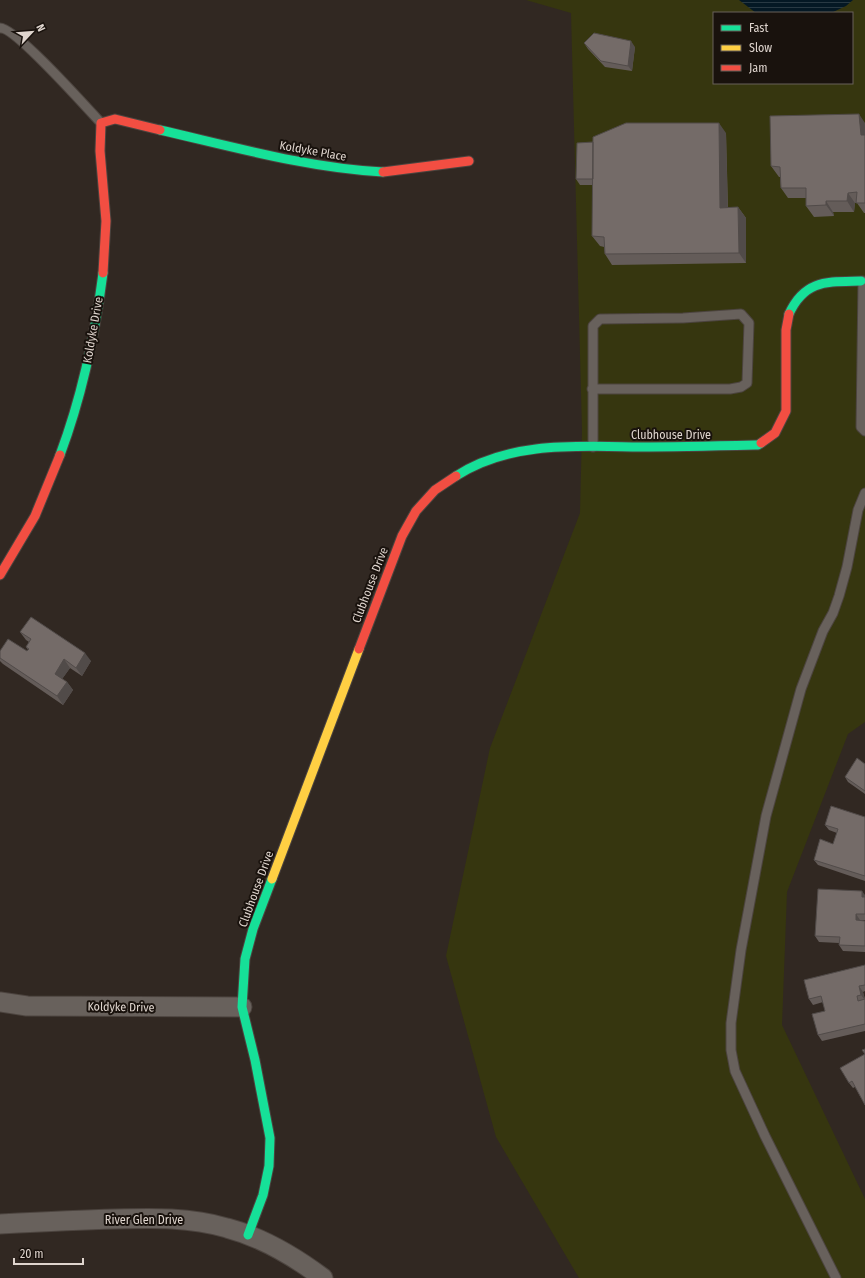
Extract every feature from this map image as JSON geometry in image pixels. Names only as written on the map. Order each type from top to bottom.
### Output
[{"type":"street","name":"Koldyke Place","points":[[100,124],[115,119],[278,157],[350,170],[387,172],[469,161]]},
{"type":"street","name":"Koldyke Drive","points":[[0,575],[39,508],[66,442],[81,395],[96,325],[106,240],[105,197],[99,146],[100,124]]},
{"type":"street","name":"Clubhouse Drive","points":[[248,1235],[263,1195],[269,1166],[270,1138],[255,1060],[242,1007],[246,959],[253,929],[402,536],[416,511],[435,490],[464,470],[489,459],[538,448],[705,447],[758,444],[768,439],[775,433],[786,411],[786,330],[788,316],[793,305],[814,285],[824,282],[863,281]]},
{"type":"street","name":"Koldyke Drive","points":[[0,1002],[27,1006],[242,1007]]},
{"type":"street","name":"River Glen Drive","points":[[0,1224],[172,1218],[202,1222],[248,1235],[308,1267],[323,1278]]},
{"type":"lane","points":[[0,28],[4,28],[15,36],[62,82],[100,124]]},
{"type":"lane","points":[[863,281],[861,427],[865,431]]},
{"type":"lane","points":[[592,389],[730,389],[741,387],[747,383],[749,323],[741,314],[683,318],[600,319],[593,326],[592,389],[593,447]]},
{"type":"lane","points":[[836,1278],[765,1136],[735,1071],[731,1050],[731,1023],[741,950],[766,816],[801,689],[823,631],[833,613],[839,596],[847,567],[858,510],[865,493]]},
{"type":"shaded area","points":[[526,0],[865,0],[865,722],[848,734],[787,892],[782,1025],[865,1199],[865,1278],[579,1278],[496,1137],[446,956],[490,748],[580,513],[582,430],[571,13]]},
{"type":"water","points":[[739,0],[853,0],[846,6],[833,12],[755,12]]},
{"type":"building","points":[[594,33],[631,41],[628,66],[601,61],[584,43]]},
{"type":"building","points":[[859,114],[861,135],[865,135],[865,203],[856,203],[857,192],[848,193],[847,201],[826,201],[826,205],[806,206],[806,188],[781,188],[780,167],[771,166],[770,116]]},
{"type":"building","points":[[626,123],[719,123],[720,208],[738,207],[739,253],[605,254],[604,237],[592,236],[593,137]]},
{"type":"building","points":[[593,142],[593,179],[576,179],[577,143]]},
{"type":"building","points":[[31,617],[85,653],[76,668],[64,659],[55,674],[67,682],[57,696],[0,658],[0,651],[8,639],[27,651],[29,649],[26,647],[31,639],[20,632]]},
{"type":"building","points":[[857,758],[865,764],[865,791],[845,777]]},
{"type":"building","points":[[831,806],[865,817],[865,876],[814,860],[820,839],[833,844],[838,829],[825,825]]},
{"type":"building","points":[[818,889],[862,891],[862,897],[865,897],[865,914],[856,914],[856,920],[865,921],[865,946],[839,945],[840,937],[815,936]]},
{"type":"building","points":[[865,965],[865,985],[859,986],[861,995],[857,996],[858,1001],[865,999],[865,1024],[818,1035],[812,1014],[825,1011],[821,996],[809,999],[804,980]]},
{"type":"building","points":[[865,1054],[865,1105],[852,1081],[849,1083],[840,1068]]},
{"type":"traffic: fast","points":[[160,130],[271,156],[327,166],[383,172]]},
{"type":"traffic: fast","points":[[60,455],[75,410],[87,365],[103,273]]},
{"type":"traffic: fast","points":[[789,314],[802,294],[810,288],[828,283],[861,281]]},
{"type":"traffic: fast","points":[[456,476],[477,465],[499,457],[521,451],[544,448],[592,446],[728,446],[758,445],[761,443]]},
{"type":"traffic: fast","points":[[248,1235],[263,1195],[269,1166],[270,1138],[255,1060],[242,1007],[245,959],[253,929],[272,879]]},
{"type":"traffic: slow","points":[[272,879],[359,649]]},
{"type":"traffic: jam","points":[[103,273],[106,221],[100,151],[101,123],[115,119],[160,130]]},
{"type":"traffic: jam","points":[[383,172],[469,161]]},
{"type":"traffic: jam","points":[[761,443],[775,433],[786,411],[786,330],[789,314]]},
{"type":"traffic: jam","points":[[0,575],[35,516],[60,455]]},
{"type":"traffic: jam","points":[[359,649],[402,536],[416,511],[435,490],[456,476]]}]
